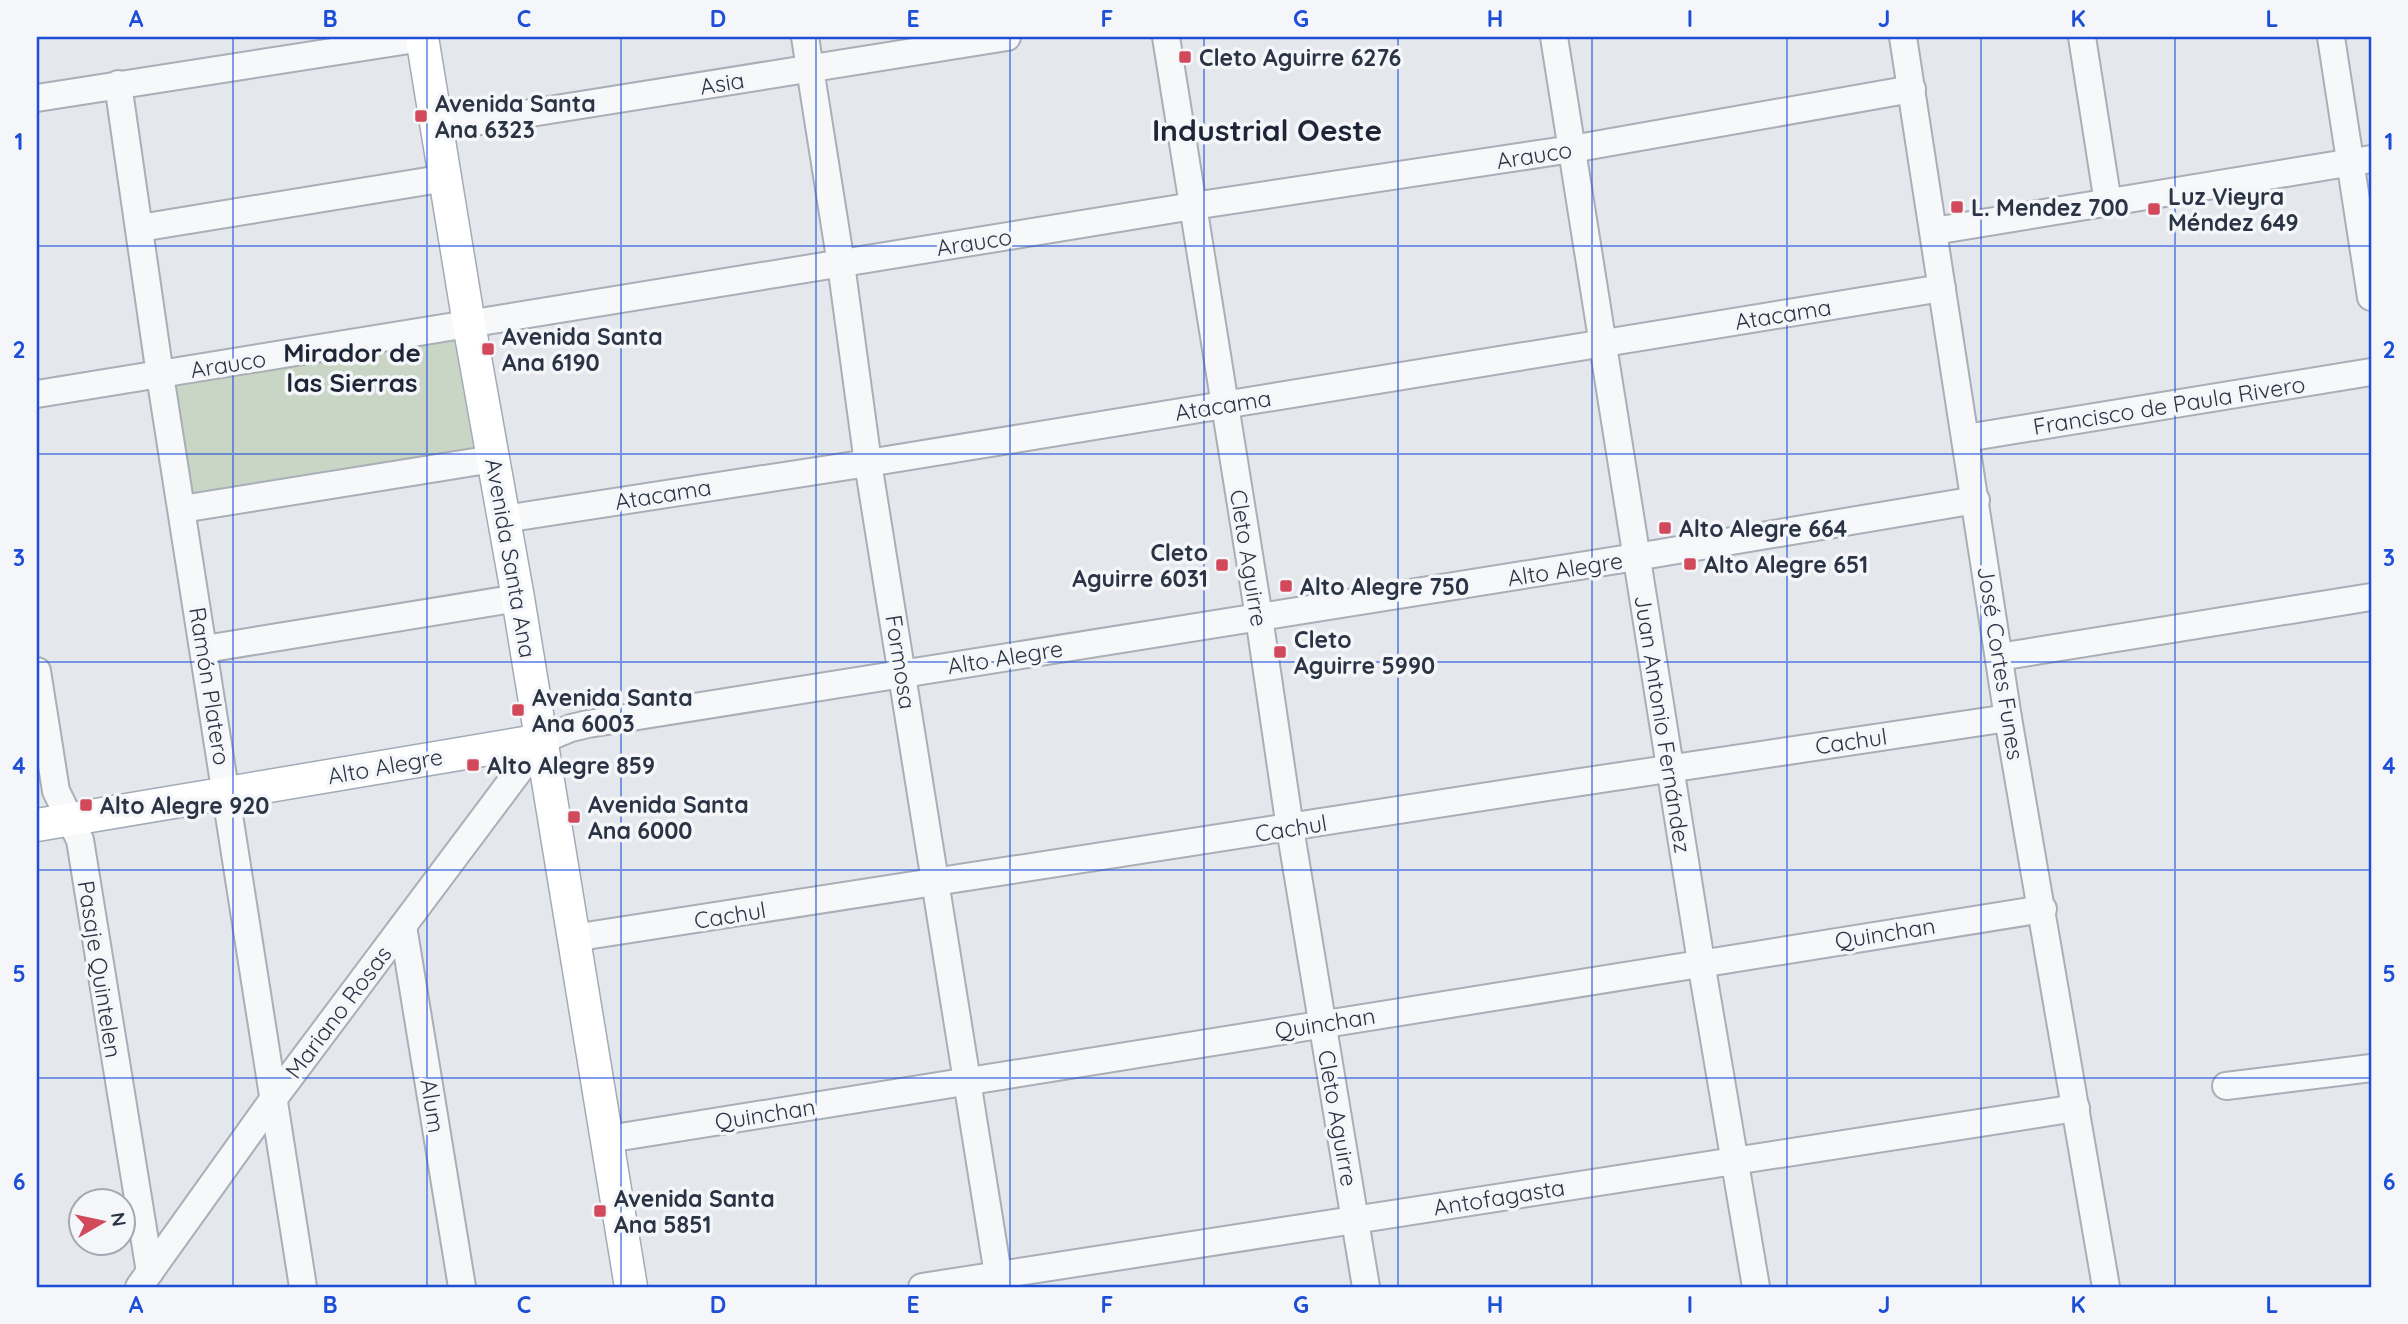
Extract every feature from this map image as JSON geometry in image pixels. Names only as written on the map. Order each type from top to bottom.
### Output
[{"type":"main road","name":"Avenida Santa Ana","points":[[422,37],[542,740],[631,1287]]},
{"type":"main road","name":"Alto Alegre","points":[[37,825],[542,740]]},
{"type":"street","points":[[37,98],[422,37]]},
{"type":"street","name":"Formosa","points":[[805,37],[841,264],[868,463],[969,1081],[999,1282]]},
{"type":"street","name":"Asia","points":[[438,128],[1007,37]]},
{"type":"street","name":"Cleto Aguirre","points":[[1166,37],[1321,1024],[1366,1287]]},
{"type":"street","name":"Juan Antonio Fernández","points":[[1554,37],[1701,962],[1756,1287]]},
{"type":"street","name":"José Cortes Funes","points":[[1903,37],[2008,718],[2106,1287]]},
{"type":"street","points":[[2331,37],[2361,161],[2371,297]]},
{"type":"street","points":[[2090,38],[2108,203]]},
{"type":"street","name":"Ramón Platero","points":[[118,84],[160,375],[303,1287]]},
{"type":"street","name":"Arauco","points":[[37,394],[1193,206],[1572,149],[1912,89]]},
{"type":"street","points":[[1934,231],[2361,161]]},
{"type":"street","points":[[140,228],[446,178]]},
{"type":"street","name":"Atacama","points":[[504,519],[868,463],[1942,288]]},
{"type":"street","name":"Francisco de Paula Rivero","points":[[1966,438],[2371,372]]},
{"type":"street","points":[[182,509],[493,459]]},
{"type":"street","name":"Alto Alegre","points":[[542,740],[589,724],[1976,500]]},
{"type":"street","points":[[1999,657],[2371,597]]},
{"type":"street","points":[[205,649],[518,598]]},
{"type":"street","name":"Pasaje Quintelen","points":[[37,671],[56,791],[80,840],[144,1280]]},
{"type":"street","name":"Cachul","points":[[573,938],[1290,828],[1671,766],[2008,718]]},
{"type":"street","name":"Mariano Rosas","points":[[144,1280],[272,1101],[542,740]]},
{"type":"street","name":"Quinchan","points":[[608,1139],[2043,909]]},
{"type":"street","name":"Alum","points":[[403,926],[463,1287]]},
{"type":"street","points":[[2226,1086],[2371,1068]]},
{"type":"street","name":"Antofagasta","points":[[922,1287],[999,1282],[1355,1220],[2076,1108]]},
{"type":"green space","points":[[458,333],[478,455],[193,501],[174,379]]},
{"type":"place","name":"Cleto Aguirre 6276","points":[[1185,57]]},
{"type":"place","name":"Avenida Santa Ana 6323","points":[[421,116]]},
{"type":"place","name":"L. Mendez 700","points":[[1957,207]]},
{"type":"place","name":"Luz Vieyra Méndez 649","points":[[2154,209]]},
{"type":"place","name":"Avenida Santa Ana 6190","points":[[488,349]]},
{"type":"place","name":"Alto Alegre 664","points":[[1665,528]]},
{"type":"place","name":"Alto Alegre 651","points":[[1690,564]]},
{"type":"place","name":"Cleto Aguirre 6031","points":[[1222,565]]},
{"type":"place","name":"Alto Alegre 750","points":[[1286,586]]},
{"type":"place","name":"Cleto Aguirre 5990","points":[[1280,652]]},
{"type":"place","name":"Avenida Santa Ana 6003","points":[[518,710]]},
{"type":"place","name":"Alto Alegre 859","points":[[473,765]]},
{"type":"place","name":"Alto Alegre 920","points":[[86,805]]},
{"type":"place","name":"Avenida Santa Ana 6000","points":[[574,817]]},
{"type":"place","name":"Avenida Santa Ana 5851","points":[[600,1211]]},
{"type":"district","name":"Industrial Oeste","points":[[1267,130]]},
{"type":"district","name":"Mirador de las Sierras","points":[[352,367]]}]
